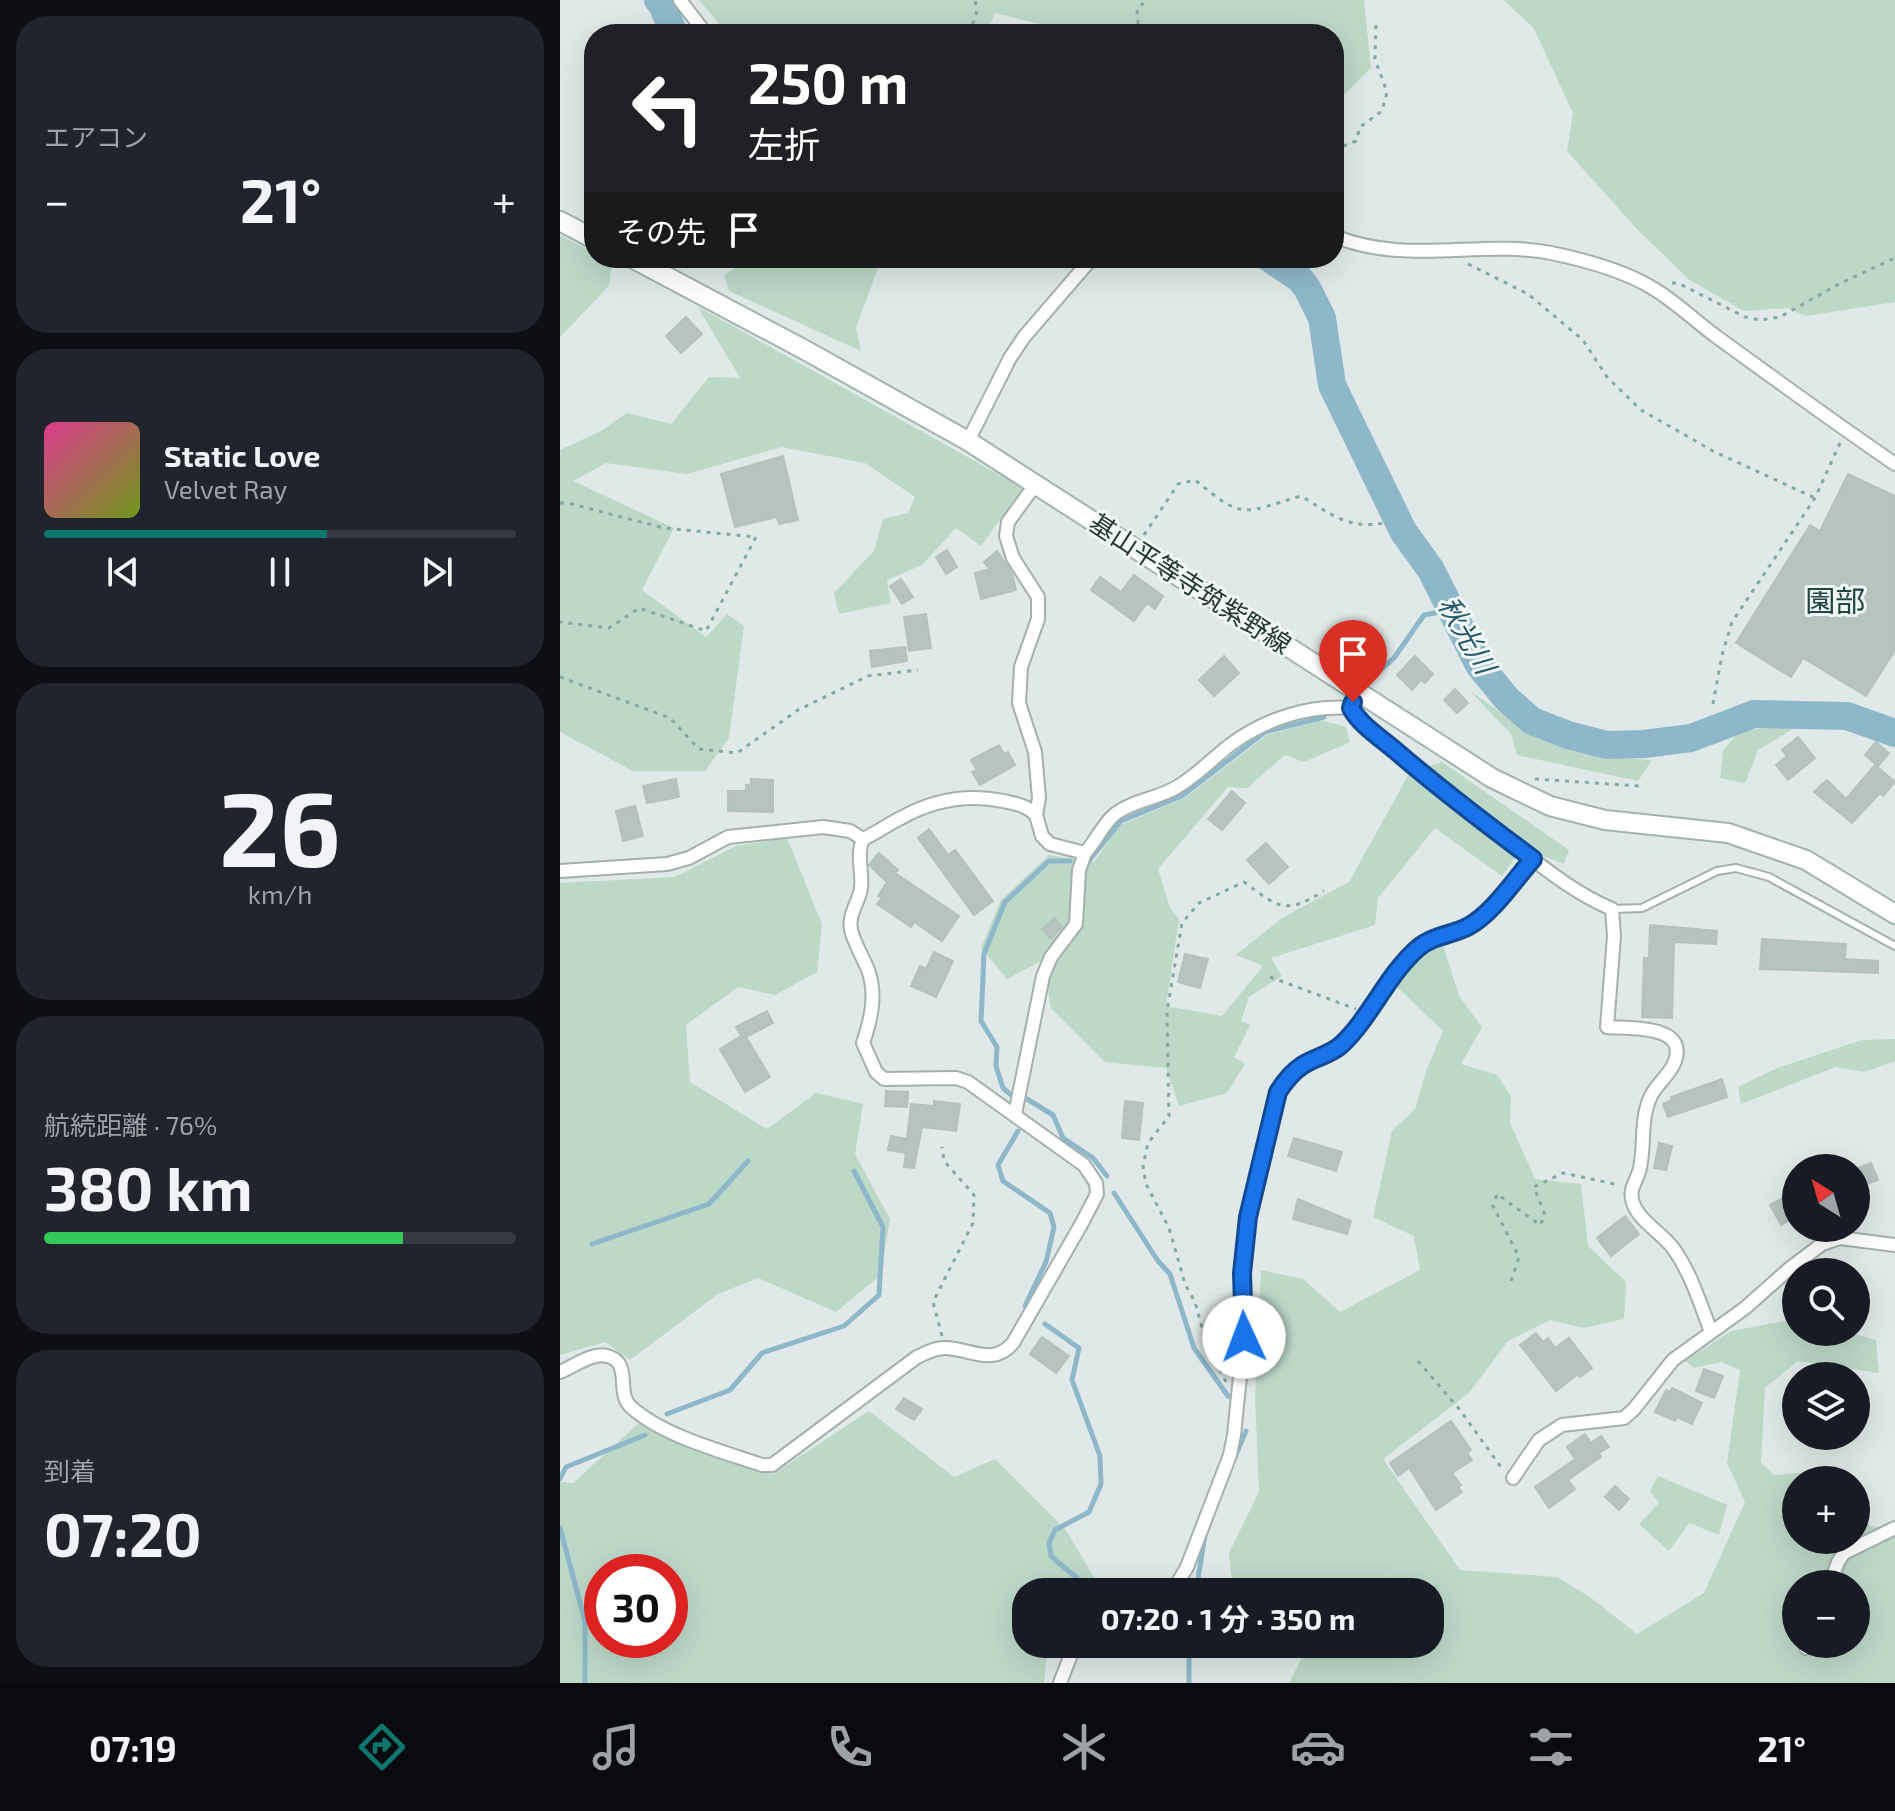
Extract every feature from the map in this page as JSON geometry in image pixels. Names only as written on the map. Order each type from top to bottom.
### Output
[{"type":"main road","points":[[560,221],[584,234]]},
{"type":"main road","name":"基山平等寺筑紫野線","points":[[651,268],[968,441],[1134,548],[1356,700],[1492,778],[1550,806],[1605,820],[1728,833],[1806,860],[1895,914]]},
{"type":"street","points":[[680,0],[698,24]]},
{"type":"street","points":[[1344,239],[1388,250],[1517,250],[1549,253],[1610,269],[1654,289],[1895,464]]},
{"type":"street","points":[[968,441],[1024,337],[1083,268]]},
{"type":"street","points":[[1035,485],[1008,522],[1006,536],[1013,558],[1038,597],[1038,619],[1021,667],[1019,703],[1035,752],[1039,798],[1036,815],[1042,836],[1050,844],[1085,853]]},
{"type":"street","points":[[1015,1114],[1043,976],[1051,957],[1076,924],[1079,870],[1085,853],[1112,817],[1131,804],[1179,786],[1257,728],[1289,714],[1356,700],[1367,726],[1410,763],[1533,859],[1595,902],[1612,909],[1614,936],[1607,1027],[1665,1033],[1674,1039],[1677,1049],[1675,1062],[1651,1096],[1645,1115],[1640,1171],[1630,1187],[1633,1204],[1662,1234],[1690,1276],[1711,1332]]},
{"type":"street","points":[[560,1372],[594,1357],[606,1356],[619,1363],[623,1372],[622,1396],[631,1407],[685,1439],[762,1465],[772,1465],[917,1357],[945,1348],[991,1356],[1004,1353],[1021,1330],[1097,1194],[1096,1183],[1084,1165],[968,1082],[956,1078],[884,1079],[876,1072],[863,1043],[871,1021],[873,997],[870,974],[851,930],[851,911],[862,886],[859,849],[863,839],[901,818],[931,805],[960,798],[984,797],[1027,806],[1036,815]]},
{"type":"street","points":[[560,871],[667,864],[689,858],[728,837],[823,827],[850,831],[863,839]]},
{"type":"street","points":[[1181,1578],[1230,1455],[1244,1337],[1242,1273],[1248,1217],[1278,1092],[1290,1075],[1305,1064],[1336,1050],[1350,1036],[1421,946],[1433,938],[1469,927],[1483,916],[1533,859]]},
{"type":"street","points":[[1513,1478],[1539,1440],[1562,1425],[1624,1418],[1673,1360],[1756,1300],[1822,1244],[1840,1238],[1895,1245]]},
{"type":"street","points":[[1835,1570],[1844,1553],[1895,1528]]},
{"type":"street","points":[[1060,1683],[1070,1658]]},
{"type":"lane","points":[[1612,909],[1642,908],[1717,871],[1736,868],[1769,877],[1895,946]]},
{"type":"path","points":[[973,24],[977,10],[975,0]]},
{"type":"path","points":[[1138,24],[1137,10],[1146,0]]},
{"type":"path","points":[[1344,146],[1356,141],[1360,127],[1382,111],[1387,92],[1375,59],[1376,23]]},
{"type":"path","points":[[1443,252],[1528,294],[1583,340],[1607,377],[1641,410],[1713,451],[1815,498]]},
{"type":"path","points":[[1654,289],[1666,282],[1678,283],[1745,317],[1760,320],[1780,317],[1839,284],[1895,258]]},
{"type":"path","points":[[1713,704],[1732,622],[1815,498],[1846,431]]},
{"type":"path","points":[[1134,548],[1178,484],[1195,480],[1225,505],[1245,512],[1301,496],[1338,518],[1366,527],[1384,523]]},
{"type":"path","points":[[560,503],[664,528],[756,537],[706,631],[639,608],[609,628],[560,622]]},
{"type":"path","points":[[560,677],[670,718],[699,749],[737,753],[798,710],[868,676],[918,670]]},
{"type":"path","points":[[1535,779],[1639,786]]},
{"type":"path","points":[[1239,1394],[1228,1385],[1206,1342],[1169,1228],[1146,1184],[1143,1166],[1148,1143],[1169,1116],[1167,1011],[1182,923],[1199,903],[1244,882],[1273,903],[1300,906],[1324,891]]},
{"type":"path","points":[[1270,977],[1367,1013]]},
{"type":"path","points":[[942,1147],[944,1161],[974,1195],[973,1223],[933,1302],[945,1348]]},
{"type":"path","points":[[1511,1281],[1519,1257],[1493,1206],[1497,1194],[1540,1225],[1545,1215],[1534,1187],[1563,1173],[1630,1187]]},
{"type":"path","points":[[1418,1361],[1460,1410],[1501,1469],[1513,1478]]},
{"type":"green space","points":[[699,0],[1364,0],[1371,68],[1344,95],[1344,24],[1040,24],[995,13],[990,24],[719,24]]},
{"type":"green space","points":[[1504,0],[1895,0],[1895,302],[1806,316],[1787,308],[1744,311],[1688,279],[1635,227],[1567,151],[1573,113],[1534,29]]},
{"type":"green space","points":[[560,235],[584,248],[584,268],[611,268],[609,286],[560,337]]},
{"type":"green space","points":[[736,268],[878,268],[856,328],[861,351],[729,291],[724,275]]},
{"type":"green space","points":[[697,306],[1023,488],[981,546],[956,528],[922,565],[887,580],[891,603],[839,614],[834,593],[874,551],[883,519],[908,513],[915,497],[865,463],[781,447],[687,474],[606,463],[573,481],[674,528],[642,590],[706,637],[727,614],[744,626],[729,738],[705,771],[633,771],[560,732],[560,450],[601,431],[627,413],[671,424],[709,377],[740,378]]},
{"type":"green space","points":[[1470,691],[1538,739],[1601,757],[1652,760],[1638,781],[1517,755],[1511,734]]},
{"type":"green space","points":[[1321,720],[1346,727],[1350,742],[1304,762],[1285,755],[1247,788],[1228,787],[1158,869],[1170,908],[1179,919],[1166,1006],[1222,1016],[1263,966],[1236,955],[1282,918],[1349,882],[1410,772],[1442,762],[1569,850],[1564,864],[1522,848],[1502,876],[1435,828],[1378,898],[1375,925],[1271,958],[1282,976],[1249,997],[1241,1021],[1250,1025],[1234,1057],[1245,1064],[1227,1093],[1179,1106],[1166,1068],[1105,1062],[1051,1008],[1043,960],[1007,979],[981,948],[1001,900],[1049,855],[1094,862],[1120,825],[1185,798],[1267,735]]},
{"type":"green space","points":[[1800,725],[1758,750],[1745,783],[1720,778],[1723,751],[1739,731]]},
{"type":"green space","points":[[787,838],[822,924],[817,972],[775,995],[738,987],[686,1025],[690,1082],[767,1129],[816,1093],[863,1104],[855,1154],[890,1219],[881,1275],[836,1312],[758,1278],[718,1294],[630,1360],[605,1342],[560,1355],[560,883],[675,877],[736,846]]},
{"type":"green space","points":[[1443,945],[1459,996],[1482,1027],[1461,1064],[1497,1075],[1511,1096],[1510,1123],[1535,1179],[1581,1184],[1588,1246],[1626,1282],[1624,1319],[1583,1328],[1550,1320],[1508,1341],[1469,1393],[1383,1459],[1460,1570],[1557,1577],[1590,1597],[1637,1634],[1704,1593],[1745,1502],[1727,1463],[1740,1370],[1721,1362],[1694,1368],[1685,1361],[1731,1331],[1782,1322],[1782,1346],[1870,1346],[1870,1338],[1876,1340],[1879,1373],[1870,1372],[1870,1362],[1782,1362],[1782,1374],[1765,1388],[1761,1462],[1774,1475],[1782,1474],[1782,1554],[1870,1554],[1870,1526],[1895,1529],[1895,1683],[1289,1683],[1302,1658],[1444,1658],[1444,1578],[1232,1578],[1229,1553],[1259,1492],[1255,1398],[1261,1270],[1303,1279],[1340,1312],[1420,1270],[1414,1236],[1373,1217],[1392,1131],[1415,1109],[1426,1071],[1443,1031],[1396,986],[1417,956]]},
{"type":"green space","points":[[1895,1039],[1895,1061],[1864,1072],[1836,1067],[1741,1104],[1738,1087],[1777,1068],[1862,1040]]},
{"type":"green space","points":[[869,1411],[954,1477],[995,1459],[1066,1530],[1095,1578],[1012,1578],[1012,1658],[1047,1658],[1044,1683],[560,1683],[560,1482],[573,1483],[639,1423],[773,1474]]},
{"type":"green space","points":[[1658,1476],[1727,1505],[1719,1535],[1689,1523],[1669,1551],[1639,1524],[1659,1503],[1650,1491]]},
{"type":"building","points":[[686,317],[702,334],[681,353],[666,336]]},
{"type":"building","points":[[783,456],[798,520],[779,524],[777,517],[735,527],[721,474]]},
{"type":"building","points":[[1848,474],[1895,496],[1895,650],[1866,696],[1803,658],[1791,677],[1736,643],[1810,525],[1820,531]]},
{"type":"building","points":[[947,550],[957,567],[946,574],[936,557]]},
{"type":"building","points":[[997,551],[1012,573],[1016,590],[981,599],[975,573],[990,569],[984,562]]},
{"type":"building","points":[[1134,575],[1163,596],[1155,609],[1147,603],[1134,621],[1091,590],[1100,577],[1121,592]]},
{"type":"building","points":[[901,579],[913,597],[902,604],[890,586]]},
{"type":"building","points":[[926,614],[931,648],[909,651],[904,617]]},
{"type":"building","points":[[905,647],[907,661],[872,667],[870,651]]},
{"type":"building","points":[[1224,656],[1239,673],[1214,696],[1199,680]]},
{"type":"building","points":[[1415,656],[1433,674],[1425,683],[1421,680],[1412,690],[1397,675]]},
{"type":"building","points":[[1455,689],[1468,703],[1457,713],[1444,700]]},
{"type":"building","points":[[1798,737],[1815,758],[1788,780],[1776,765],[1787,756],[1782,750]]},
{"type":"building","points":[[1876,742],[1889,753],[1878,766],[1865,755]]},
{"type":"building","points":[[999,745],[1004,754],[1008,752],[1015,765],[980,785],[972,772],[977,770],[971,760]]},
{"type":"building","points":[[1875,765],[1895,782],[1852,823],[1814,792],[1827,780],[1846,799]]},
{"type":"building","points":[[676,779],[679,797],[647,803],[643,786]]},
{"type":"building","points":[[751,779],[773,780],[773,812],[728,811],[728,791],[746,791]]},
{"type":"building","points":[[1232,791],[1245,803],[1222,830],[1208,819]]},
{"type":"building","points":[[635,806],[643,836],[623,841],[616,811]]},
{"type":"building","points":[[929,829],[948,855],[955,850],[993,901],[974,915],[918,838]]},
{"type":"building","points":[[1266,843],[1288,867],[1269,884],[1247,860]]},
{"type":"building","points":[[879,853],[898,870],[895,873],[959,916],[942,941],[914,922],[911,927],[877,904],[882,898],[878,896],[887,882],[869,865]]},
{"type":"building","points":[[1055,918],[1062,927],[1051,939],[1042,929]]},
{"type":"building","points":[[1650,925],[1717,931],[1716,944],[1674,942],[1672,1018],[1642,1017],[1644,958],[1649,958]]},
{"type":"building","points":[[1762,939],[1846,944],[1845,959],[1878,961],[1878,973],[1760,969]]},
{"type":"building","points":[[934,952],[953,961],[936,997],[911,986],[920,966],[926,969]]},
{"type":"building","points":[[1185,954],[1208,959],[1200,988],[1178,982]]},
{"type":"building","points":[[767,1011],[773,1023],[746,1037],[770,1077],[745,1092],[720,1049],[741,1036],[736,1027]]},
{"type":"building","points":[[1722,1079],[1727,1097],[1668,1117],[1663,1104],[1672,1100],[1671,1097]]},
{"type":"building","points":[[886,1091],[908,1092],[907,1107],[885,1106]]},
{"type":"building","points":[[934,1101],[960,1104],[956,1131],[922,1127],[914,1168],[904,1167],[906,1153],[888,1150],[891,1136],[907,1139],[911,1104],[934,1106]]},
{"type":"building","points":[[1125,1101],[1143,1103],[1139,1140],[1122,1138]]},
{"type":"building","points":[[1294,1138],[1342,1152],[1336,1171],[1288,1156]]},
{"type":"building","points":[[1659,1143],[1672,1146],[1666,1170],[1654,1168]]},
{"type":"building","points":[[1870,1163],[1878,1180],[1870,1183]]},
{"type":"building","points":[[1298,1199],[1351,1221],[1347,1234],[1293,1219]]},
{"type":"building","points":[[1782,1199],[1782,1224],[1781,1225],[1770,1205]]},
{"type":"building","points":[[1625,1216],[1639,1234],[1611,1256],[1597,1238]]},
{"type":"building","points":[[1536,1333],[1543,1342],[1548,1338],[1555,1348],[1569,1338],[1592,1368],[1580,1377],[1578,1374],[1556,1391],[1520,1345]]},
{"type":"building","points":[[1042,1337],[1069,1356],[1056,1373],[1030,1354]]},
{"type":"building","points":[[1704,1369],[1723,1376],[1714,1398],[1696,1391]]},
{"type":"building","points":[[1672,1388],[1702,1403],[1692,1424],[1655,1412],[1666,1390],[1670,1392]]},
{"type":"building","points":[[904,1398],[922,1409],[914,1420],[896,1409]]},
{"type":"building","points":[[1451,1421],[1471,1450],[1467,1453],[1472,1460],[1452,1473],[1462,1492],[1436,1510],[1409,1468],[1398,1476],[1390,1463]]},
{"type":"building","points":[[1585,1434],[1591,1443],[1601,1436],[1609,1447],[1599,1453],[1601,1457],[1568,1480],[1575,1489],[1549,1508],[1535,1487],[1575,1459],[1567,1447]]},
{"type":"building","points":[[1615,1486],[1629,1499],[1619,1510],[1605,1497]]},
{"type":"waterway","name":"秋光川","points":[[658,0],[670,24]]},
{"type":"waterway","name":"秋光川","points":[[1284,268],[1307,288],[1322,318],[1332,385],[1403,531],[1431,570],[1479,665],[1507,699],[1532,721],[1607,745],[1691,738],[1754,714],[1847,716],[1895,733]]},
{"type":"waterway","points":[[1375,675],[1394,658],[1424,615],[1451,610]]},
{"type":"waterway","points":[[1088,862],[1121,821],[1182,796],[1265,732],[1324,717]]},
{"type":"waterway","points":[[1010,1094],[1003,1088],[996,1066],[997,1047],[981,1021],[984,954],[1005,902],[1049,861],[1070,861]]},
{"type":"waterway","points":[[1027,1099],[1053,1115],[1063,1138],[1093,1158],[1107,1176]]},
{"type":"waterway","points":[[1018,1131],[998,1165],[1003,1181],[1050,1213],[1054,1227],[1046,1262],[1025,1306]]},
{"type":"waterway","points":[[592,1244],[709,1204],[748,1161]]},
{"type":"waterway","points":[[667,1414],[730,1390],[762,1353],[844,1326],[879,1295],[883,1227],[854,1171]]},
{"type":"waterway","points":[[1114,1193],[1158,1261],[1170,1274],[1194,1348],[1228,1396]]},
{"type":"waterway","points":[[1045,1324],[1079,1348],[1072,1380],[1100,1456],[1101,1484],[1089,1512],[1055,1530],[1049,1543],[1051,1556],[1077,1578]]},
{"type":"waterway","points":[[1235,1457],[1246,1431]]},
{"type":"waterway","points":[[560,1479],[566,1467],[645,1435]]},
{"type":"waterway","points":[[560,1528],[585,1621],[585,1683]]},
{"type":"waterway","points":[[1198,1578],[1205,1534]]},
{"type":"waterway","points":[[1189,1658],[1189,1683]]},
{"type":"district","name":"園部","points":[[1835,602]]},
{"type":"route","points":[[1244,1337],[1242,1273],[1248,1217],[1278,1092],[1290,1075],[1305,1064],[1336,1050],[1350,1036],[1421,946],[1433,938],[1469,927],[1483,916],[1533,859],[1444,791],[1367,726],[1354,714],[1351,708],[1353,702]]}]
